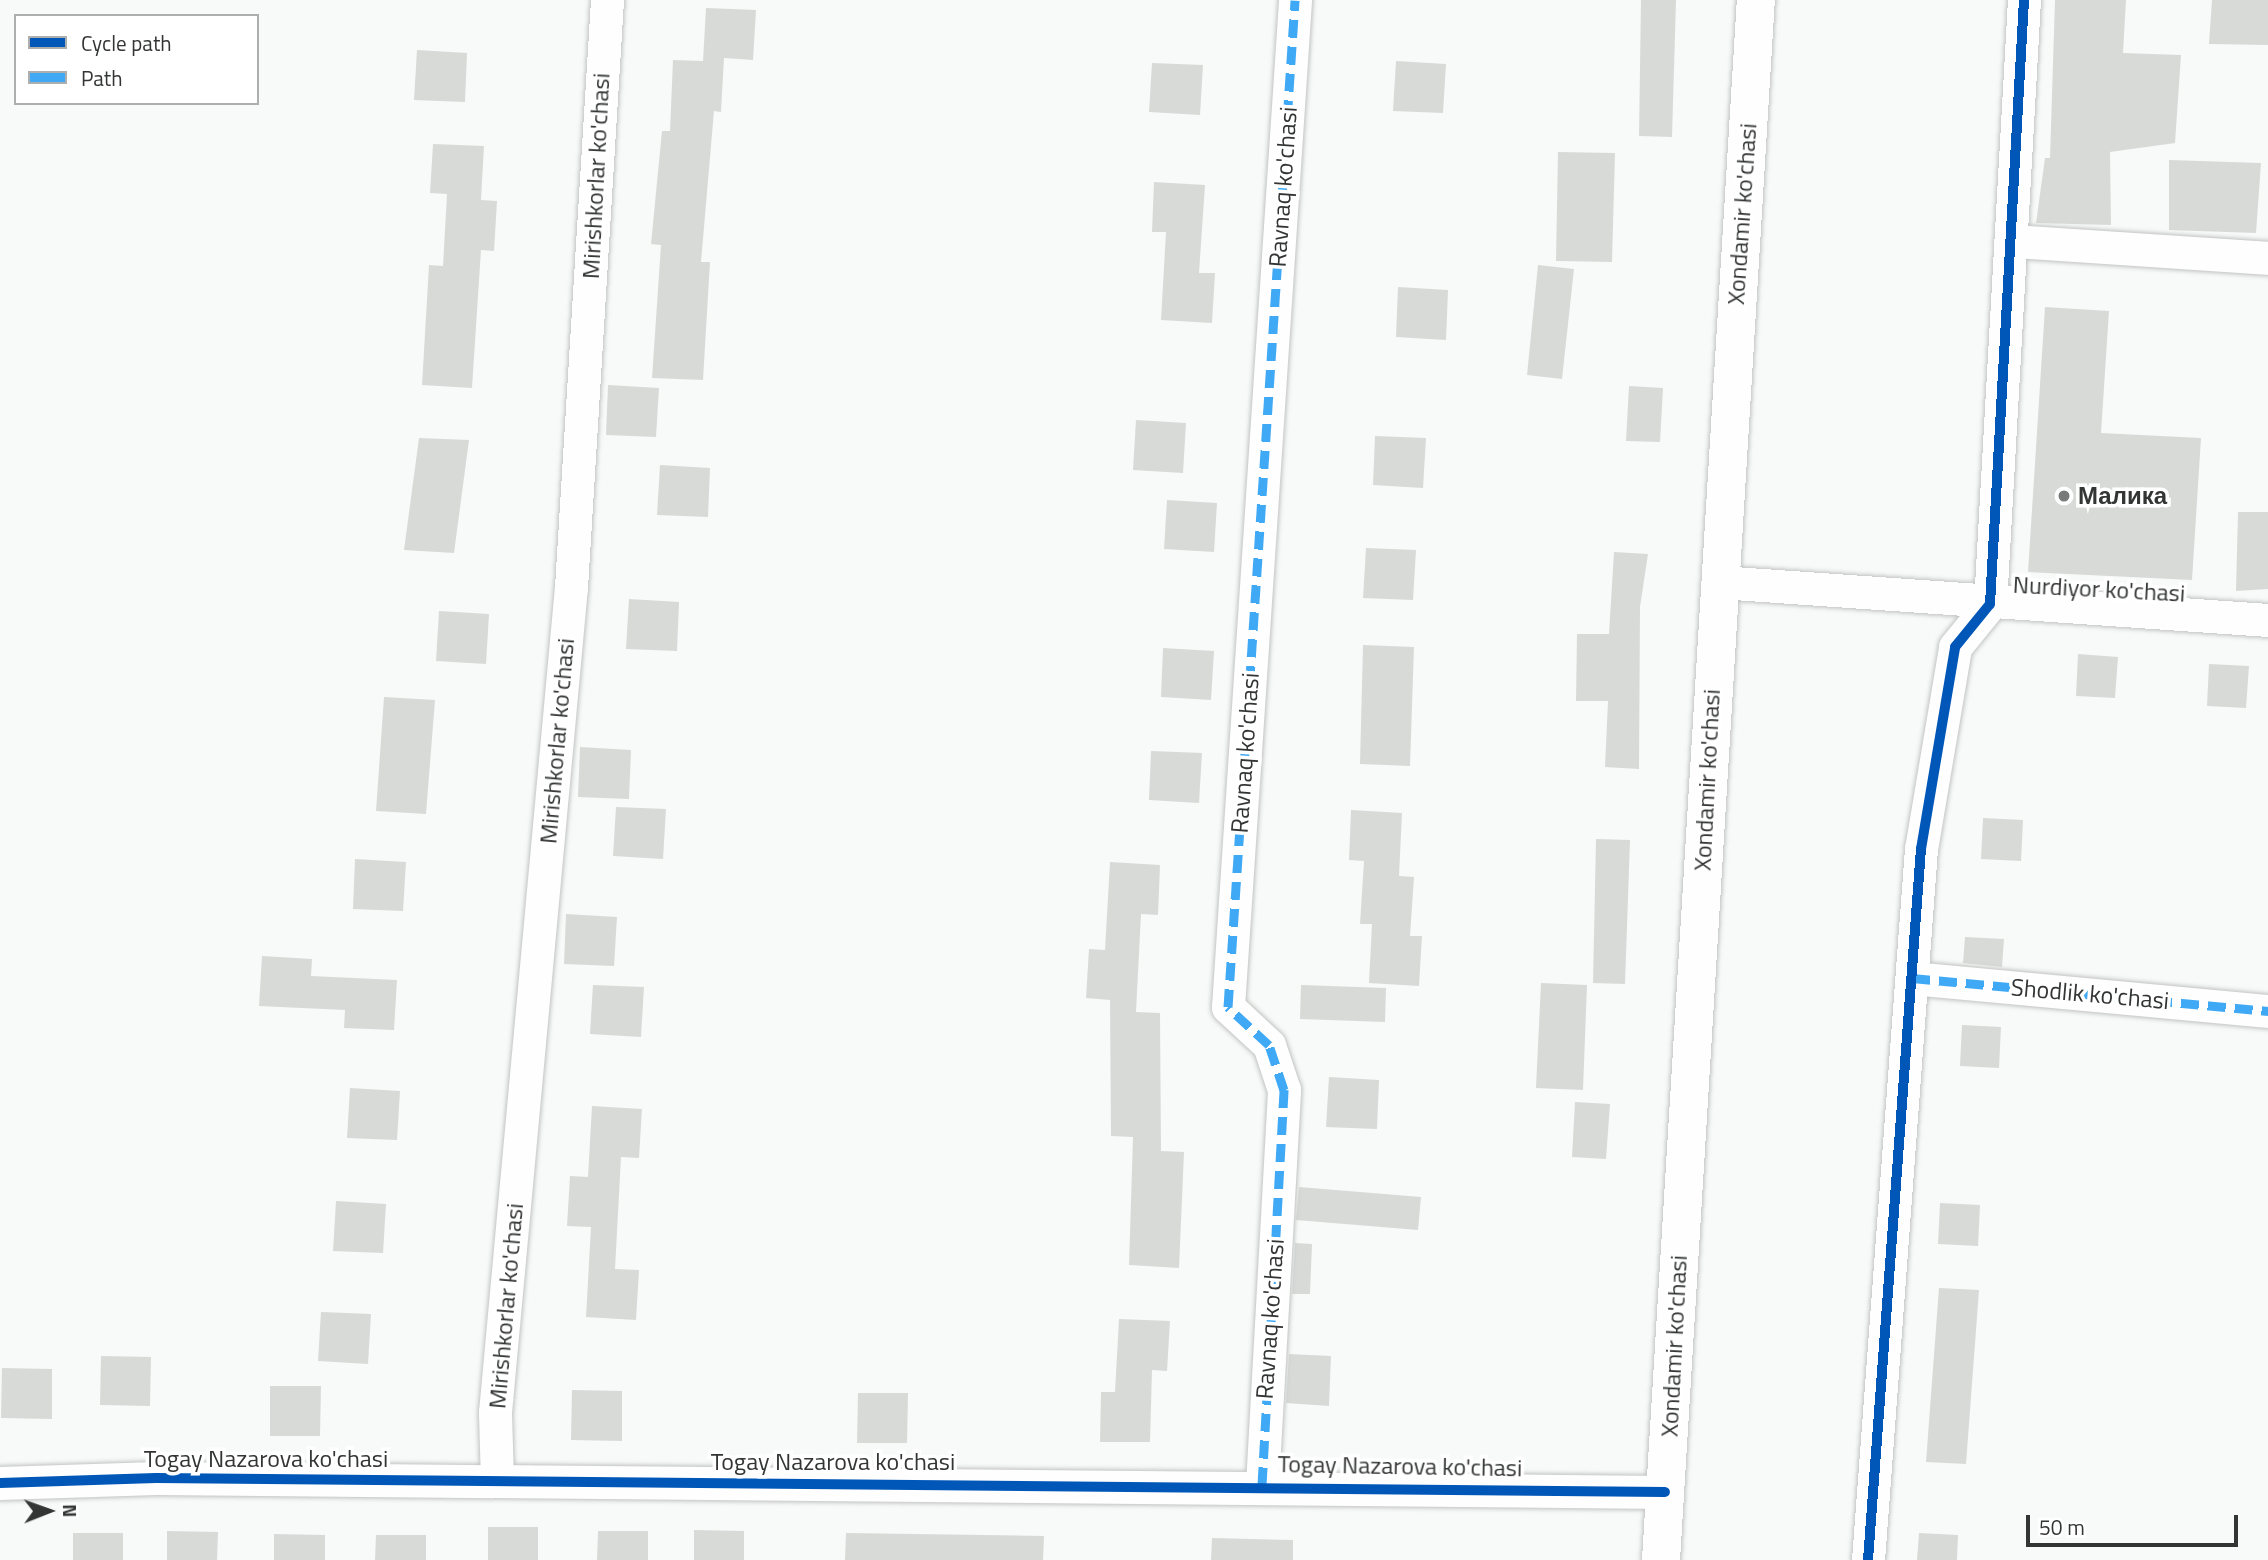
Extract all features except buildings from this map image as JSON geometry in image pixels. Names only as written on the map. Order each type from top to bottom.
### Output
[{"type":"main road","name":"Xondamir ko'chasi","points":[[1661,1560],[1756,0]]},
{"type":"street","name":"Mirishkorlar ko'chasi","points":[[496,1481],[495,1412],[571,587],[607,0]]},
{"type":"street","name":"Ravnaq ko'chasi","points":[[1262,1485],[1284,1090],[1269,1045],[1228,1007],[1295,0]]},
{"type":"street","points":[[1868,1560],[1921,849],[1955,647],[1990,604],[2013,241],[2024,0]]},
{"type":"street","points":[[2013,241],[2268,258]]},
{"type":"street","name":"Nurdiyor ko'chasi","points":[[1719,582],[1990,604],[2268,620]]},
{"type":"street","name":"Shodlik ko'chasi","points":[[1912,978],[2268,1011]]},
{"type":"street","name":"Togay Nazarova ko'chasi","points":[[0,1483],[496,1481],[1262,1485],[1665,1492]]},
{"type":"marked path","points":[[1262,1485],[1284,1090],[1269,1045],[1228,1007],[1295,0]]},
{"type":"marked path","points":[[1912,978],[2268,1011]]},
{"type":"cycle path","points":[[1868,1560],[1921,849],[1955,647],[1990,604],[2024,0]]},
{"type":"cycle path","points":[[0,1483],[156,1478],[1665,1492]]},
{"type":"place","name":"Малика","points":[[2064,496]]}]
